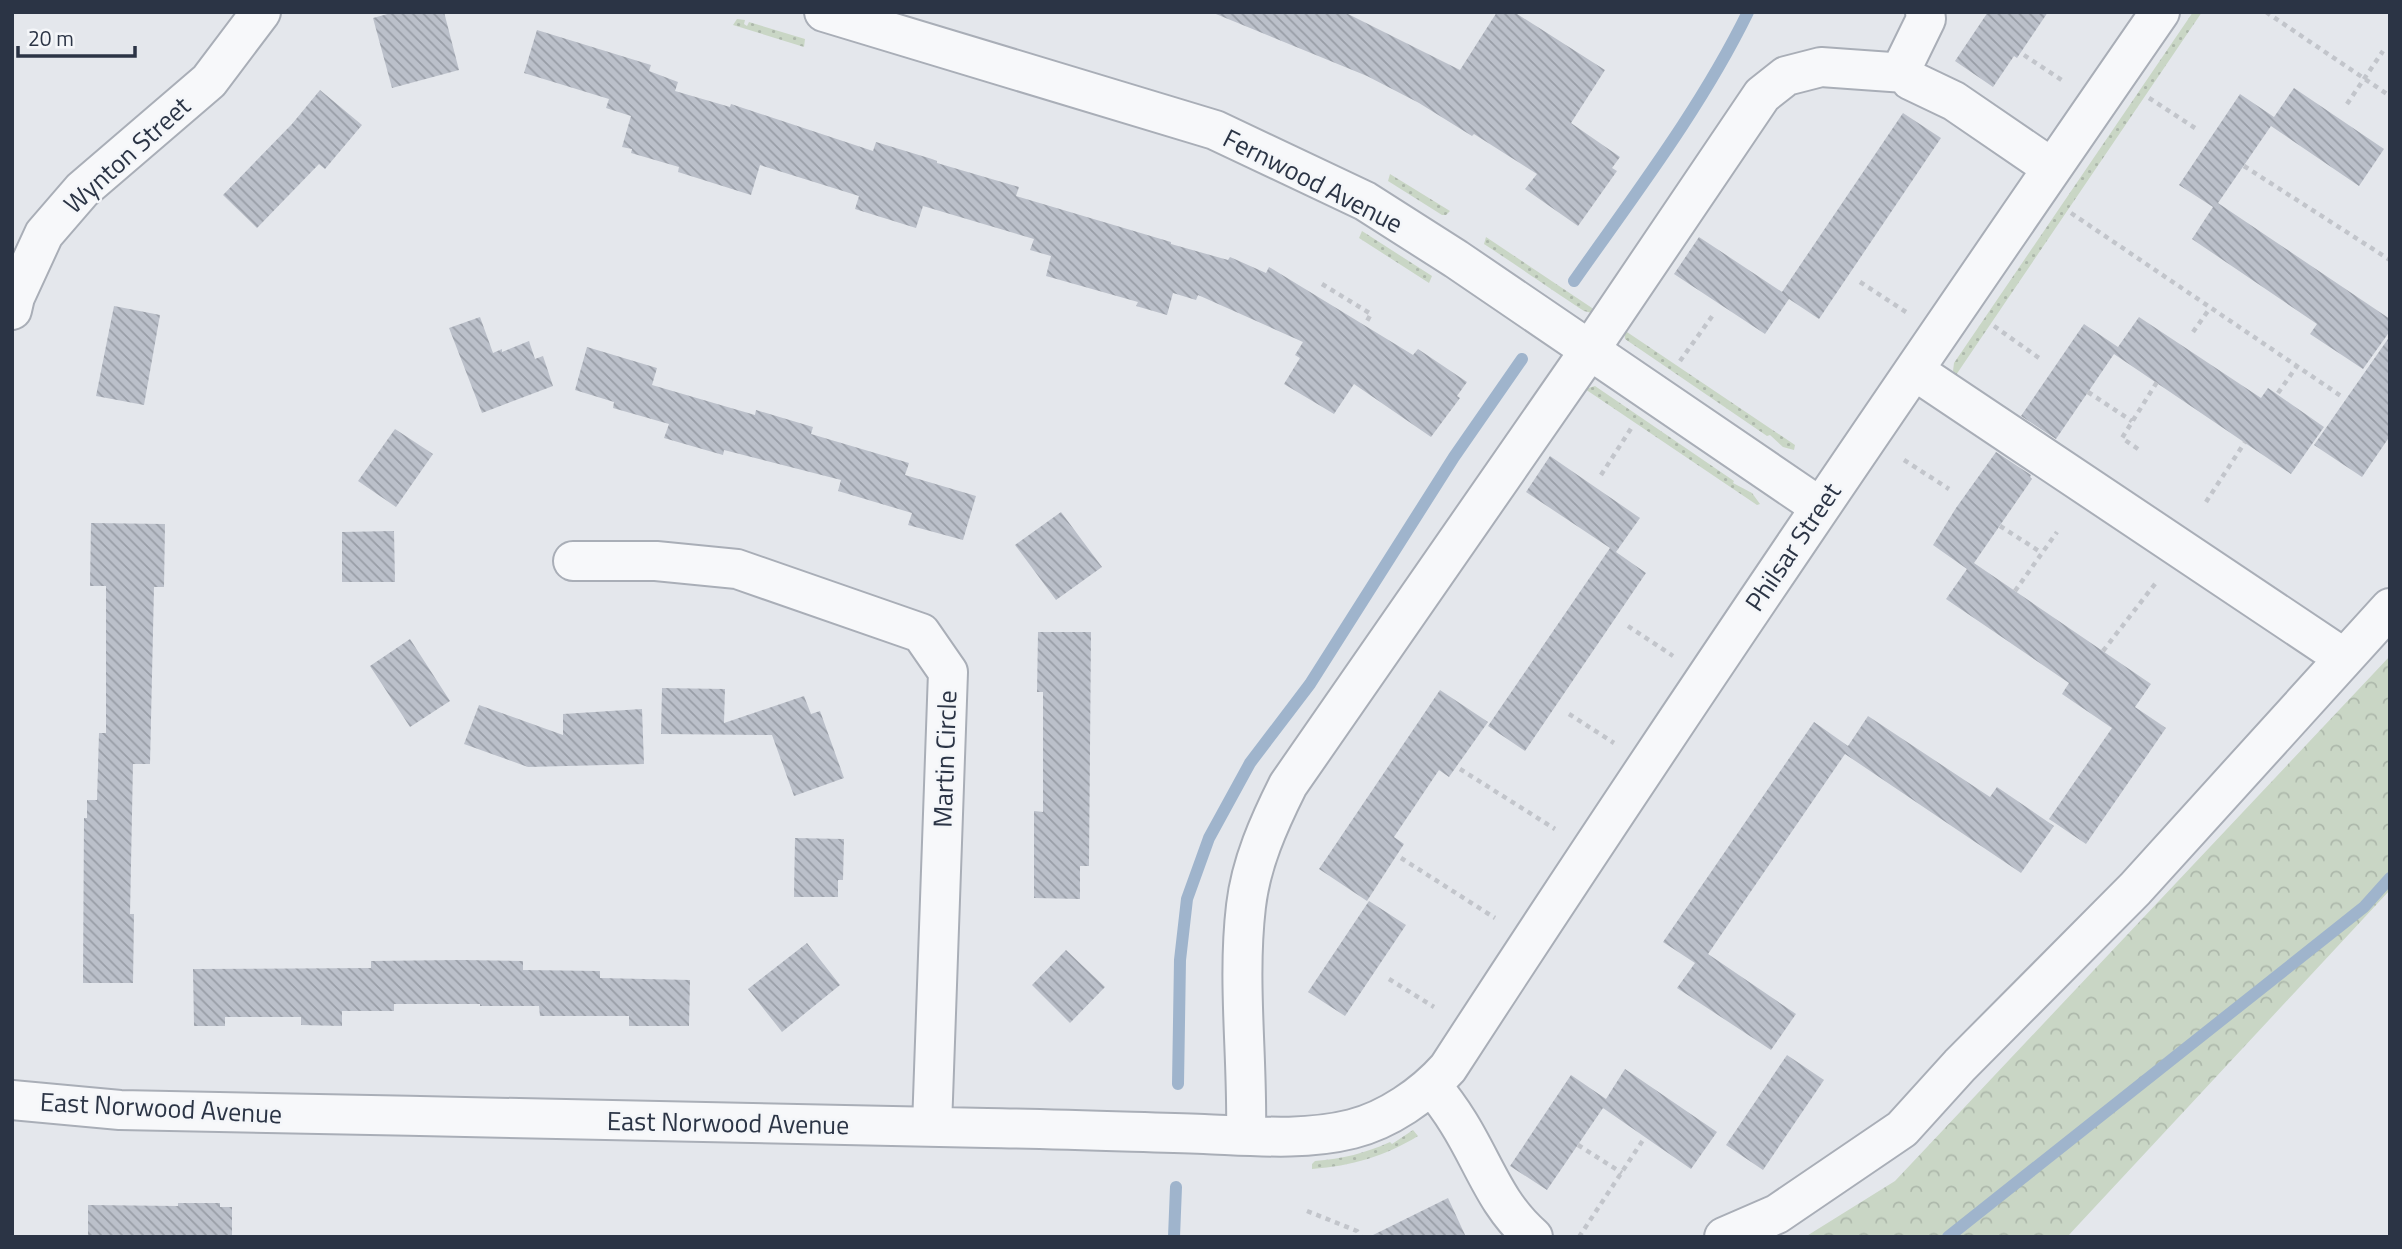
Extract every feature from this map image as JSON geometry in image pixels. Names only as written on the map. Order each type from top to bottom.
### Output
[{"type":"street","name":"Wynton Street","points":[[12,310],[15,296],[44,234],[82,190],[209,81],[261,12]]},
{"type":"street","name":"Fernwood Avenue","points":[[824,12],[1215,131],[1365,201],[1456,259],[1820,507]]},
{"type":"street","points":[[1925,12],[1926,19],[1905,62],[1905,73],[1910,80],[1954,101],[2052,168]]},
{"type":"street","name":"Philsar Street","points":[[1432,1086],[1448,1068],[1576,870],[1820,507],[2160,12]]},
{"type":"street","points":[[1245,1136],[1247,1092],[1242,970],[1246,904],[1268,827],[1288,785],[1589,351],[1762,95],[1786,76],[1821,67],[1905,73]]},
{"type":"street","points":[[1915,371],[2344,659]]},
{"type":"street","name":"Martin Circle","points":[[573,561],[656,561],[737,569],[921,633],[947,671],[932,1127]]},
{"type":"street","points":[[1724,1237],[1777,1214],[1902,1129],[1960,1065],[2135,889],[2390,608]]},
{"type":"street","points":[[1432,1086],[1458,1122],[1498,1198],[1519,1225],[1533,1237]]},
{"type":"street","name":"East Norwood Avenue","points":[[12,1100],[120,1110],[1302,1136],[1355,1129],[1385,1116],[1432,1086]]},
{"type":"path","points":[[2266,12],[2390,96]]},
{"type":"path","points":[[2347,104],[2383,51]]},
{"type":"path","points":[[2024,55],[2063,81]]},
{"type":"path","points":[[2149,98],[2195,128]]},
{"type":"path","points":[[2244,166],[2390,260]]},
{"type":"path","points":[[2071,213],[2342,396]]},
{"type":"path","points":[[1860,282],[1906,312]]},
{"type":"path","points":[[1322,284],[1371,314],[1367,321]]},
{"type":"path","points":[[2193,332],[2210,308]]},
{"type":"path","points":[[1679,361],[1713,315]]},
{"type":"path","points":[[1994,326],[2039,358]]},
{"type":"path","points":[[2278,393],[2297,366]]},
{"type":"path","points":[[2138,449],[2122,438],[2157,382]]},
{"type":"path","points":[[2088,391],[2132,421]]},
{"type":"path","points":[[1601,475],[1632,427]]},
{"type":"path","points":[[2206,502],[2245,442]]},
{"type":"path","points":[[1904,460],[1949,489]]},
{"type":"path","points":[[2000,526],[2042,553]]},
{"type":"path","points":[[2015,592],[2057,531]]},
{"type":"path","points":[[2103,651],[2182,548]]},
{"type":"path","points":[[1628,626],[1673,656]]},
{"type":"path","points":[[1569,714],[1614,743]]},
{"type":"path","points":[[1460,769],[1555,829]]},
{"type":"path","points":[[1401,858],[1495,918]]},
{"type":"path","points":[[1389,979],[1434,1007]]},
{"type":"path","points":[[1579,1237],[1645,1137]]},
{"type":"path","points":[[1578,1146],[1622,1173]]},
{"type":"path","points":[[1307,1211],[1357,1231],[1361,1237]]},
{"type":"green space","points":[[2193,12],[2202,12],[1956,375],[1953,371],[1954,363]]},
{"type":"green space","points":[[737,19],[745,20],[744,24],[747,26],[749,22],[805,39],[804,47],[733,25]]},
{"type":"green space","points":[[1390,174],[1450,211],[1442,215],[1388,181]]},
{"type":"green space","points":[[1362,231],[1432,276],[1429,283],[1359,238]]},
{"type":"green space","points":[[1486,237],[1595,310],[1592,313],[1584,311],[1484,244]]},
{"type":"green space","points":[[1624,330],[1795,445],[1794,450],[1783,447],[1770,435],[1767,436],[1625,339]]},
{"type":"green space","points":[[1595,386],[1734,481],[1733,483],[1752,493],[1760,504],[1757,505],[1585,389]]},
{"type":"green space","points":[[2390,656],[2390,890],[2067,1237],[1805,1237],[1895,1181]]},
{"type":"green space","points":[[1413,1130],[1418,1136],[1381,1154],[1354,1163],[1312,1169],[1315,1161],[1344,1157],[1390,1142],[1392,1144]]},
{"type":"building","points":[[395,12],[444,12],[459,70],[392,88],[373,18]]},
{"type":"building","points":[[1211,12],[1344,12],[1460,70],[1497,12],[1514,12],[1605,70],[1571,123],[1620,157],[1612,168],[1617,171],[1578,226],[1525,189],[1537,174],[1474,134],[1472,136],[1419,103],[1367,76]]},
{"type":"building","points":[[1988,12],[2048,12],[2017,58],[2014,56],[1993,87],[1955,61]]},
{"type":"building","points":[[537,30],[651,65],[649,71],[678,82],[675,91],[730,107],[731,104],[873,151],[876,142],[1019,187],[1016,196],[1171,244],[1228,260],[1230,257],[1266,273],[1269,267],[1413,355],[1418,349],[1467,382],[1457,396],[1460,398],[1431,437],[1354,384],[1334,414],[1284,384],[1300,358],[1295,355],[1303,342],[1198,295],[1196,300],[1173,293],[1167,315],[1136,306],[1138,302],[1046,276],[1051,256],[1030,250],[1034,239],[923,206],[916,228],[855,209],[859,196],[760,165],[751,195],[678,172],[679,167],[631,153],[632,149],[622,147],[631,116],[606,108],[609,99],[524,73]]},
{"type":"building","points":[[2294,88],[2384,149],[2359,186],[2271,126],[2218,203],[2390,319],[2390,331],[2363,369],[2310,334],[2317,324],[2192,239],[2213,207],[2179,185],[2240,94],[2274,117]]},
{"type":"building","points":[[320,90],[362,125],[325,169],[319,164],[257,228],[223,195],[292,124]]},
{"type":"building","points":[[1903,113],[1941,138],[1819,319],[1789,299],[1765,334],[1674,274],[1699,237],[1782,292]]},
{"type":"building","points":[[114,306],[160,315],[144,405],[96,396]]},
{"type":"building","points":[[480,317],[493,353],[529,341],[535,359],[543,356],[553,386],[482,413],[449,328]]},
{"type":"building","points":[[2139,317],[2261,398],[2268,388],[2324,427],[2291,474],[2114,354],[2056,439],[2021,416],[2084,324],[2118,347]]},
{"type":"building","points":[[2390,336],[2390,436],[2362,477],[2314,445]]},
{"type":"building","points":[[587,347],[657,368],[652,385],[755,415],[756,410],[813,427],[811,434],[909,463],[905,475],[976,496],[963,540],[908,525],[912,513],[838,491],[841,480],[724,450],[723,455],[664,438],[669,424],[613,408],[614,402],[575,390]]},
{"type":"building","points":[[395,429],[433,454],[396,507],[358,481]]},
{"type":"building","points":[[1996,452],[2031,475],[2032,479],[1974,563],[2151,684],[2135,707],[2166,728],[2086,844],[2049,819],[2112,728],[2062,694],[2069,683],[1946,599],[1967,569],[1933,545]]},
{"type":"building","points":[[1550,456],[1640,518],[1616,552],[1646,573],[1525,751],[1488,726],[1610,548],[1526,492]]},
{"type":"building","points":[[1061,512],[1102,567],[1056,600],[1015,545]]},
{"type":"building","points":[[91,523],[165,524],[164,587],[154,587],[150,764],[133,764],[130,914],[134,914],[133,983],[83,983],[84,818],[87,818],[87,800],[97,800],[99,733],[106,733],[106,586],[90,586]]},
{"type":"building","points":[[394,531],[395,582],[342,582],[342,532]]},
{"type":"building","points":[[1038,632],[1091,632],[1089,866],[1080,866],[1080,899],[1034,898],[1034,811],[1043,812],[1043,692],[1037,692]]},
{"type":"building","points":[[410,639],[450,701],[410,727],[370,666]]},
{"type":"building","points":[[662,688],[725,689],[724,723],[804,696],[811,714],[820,711],[844,778],[794,796],[772,735],[661,734]]},
{"type":"building","points":[[1440,690],[1488,722],[1449,777],[1439,770],[1394,837],[1404,844],[1367,901],[1319,869]]},
{"type":"building","points":[[479,705],[563,735],[563,714],[642,709],[644,764],[528,767],[464,744]]},
{"type":"building","points":[[1868,716],[1990,797],[1997,787],[2054,826],[2021,873],[1845,754],[1708,954],[1796,1014],[1771,1050],[1677,988],[1695,963],[1663,942],[1814,722],[1848,746]]},
{"type":"building","points":[[795,838],[844,839],[843,880],[838,880],[838,897],[794,897]]},
{"type":"building","points":[[1369,901],[1406,925],[1345,1016],[1308,992]]},
{"type":"building","points":[[807,943],[840,985],[782,1032],[748,989]]},
{"type":"building","points":[[1066,950],[1105,987],[1070,1023],[1032,985]]},
{"type":"building","points":[[371,961],[523,961],[523,970],[600,971],[600,978],[690,980],[689,1026],[629,1026],[629,1016],[540,1016],[539,1006],[394,1004],[394,1011],[342,1011],[342,1026],[301,1025],[301,1017],[225,1017],[225,1026],[194,1026],[193,969],[371,968]]},
{"type":"building","points":[[1787,1055],[1824,1080],[1763,1170],[1726,1145]]},
{"type":"building","points":[[1625,1069],[1717,1132],[1691,1169],[1603,1108],[1547,1190],[1510,1166],[1571,1075],[1606,1099]]},
{"type":"building","points":[[1448,1198],[1466,1237],[1369,1237]]},
{"type":"building","points":[[178,1203],[220,1203],[220,1207],[232,1207],[232,1237],[88,1237],[88,1205],[178,1206]]},
{"type":"waterway","points":[[1574,281],[1710,82],[1748,12]]},
{"type":"waterway","points":[[1178,1084],[1180,960],[1187,899],[1209,838],[1250,763],[1310,684],[1454,457],[1522,359]]},
{"type":"waterway","points":[[1948,1237],[2364,907],[2390,878]]},
{"type":"waterway","points":[[1174,1237],[1176,1187]]}]
